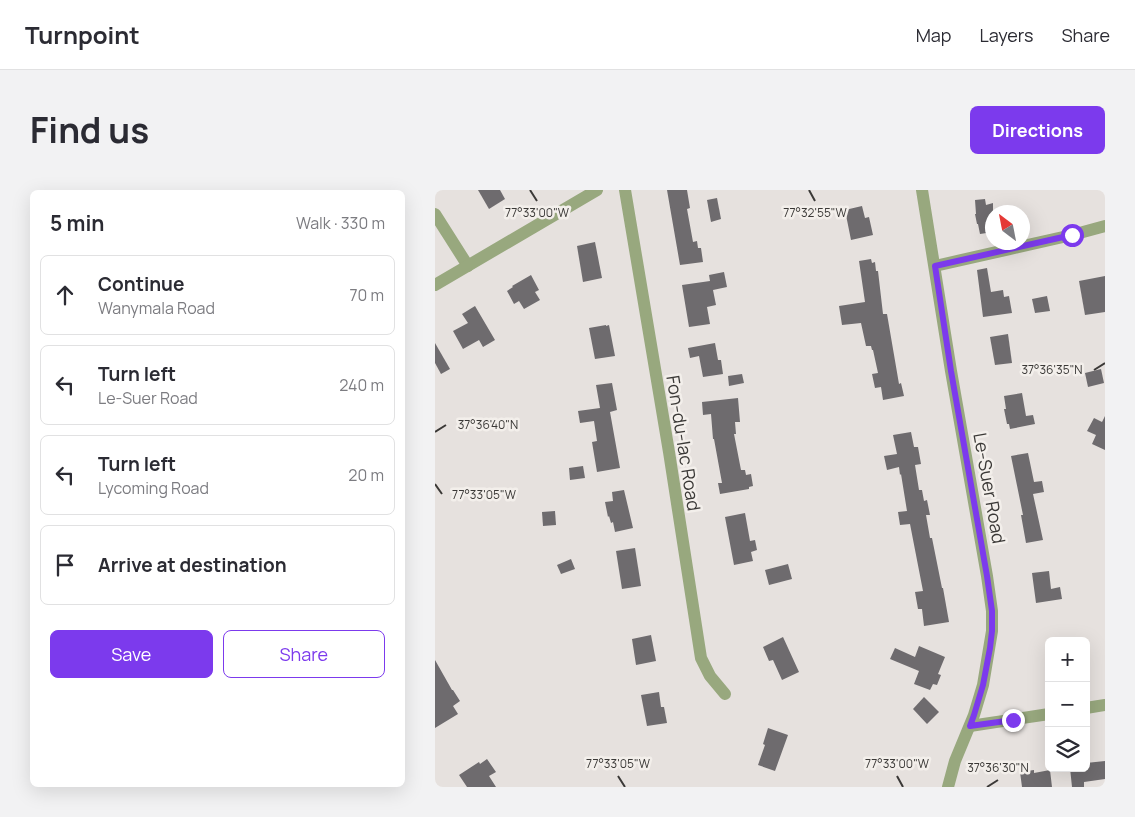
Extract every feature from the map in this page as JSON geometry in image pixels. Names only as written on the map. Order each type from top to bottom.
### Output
[{"type":"street","points":[[435,285],[597,190]]},
{"type":"street","name":"Fon-du-lac Road","points":[[625,190],[701,658],[710,676],[725,694]]},
{"type":"street","name":"Le-Suer Road","points":[[922,190],[992,611],[990,648],[983,685],[970,726],[955,761],[948,787]]},
{"type":"street","points":[[435,214],[468,266]]},
{"type":"street","points":[[935,266],[1105,226]]},
{"type":"street","points":[[1090,707],[1105,705]]},
{"type":"street","points":[[970,726],[1045,715]]},
{"type":"building","points":[[478,190],[500,190],[505,199],[489,209]]},
{"type":"building","points":[[667,190],[687,190],[690,208],[687,209],[693,242],[697,241],[698,248],[701,248],[703,262],[680,265]]},
{"type":"building","points":[[717,198],[721,219],[711,222],[707,200]]},
{"type":"building","points":[[985,199],[985,233],[980,234],[975,214],[975,200]]},
{"type":"building","points":[[862,206],[865,218],[869,217],[873,235],[851,240],[845,210]]},
{"type":"building","points":[[595,242],[602,278],[583,282],[577,246]]},
{"type":"building","points":[[871,259],[872,263],[875,262],[876,271],[878,271],[883,314],[887,314],[899,384],[901,383],[904,396],[883,400],[881,387],[875,388],[872,374],[878,373],[873,350],[871,346],[866,346],[861,323],[842,325],[839,306],[865,302],[859,261]]},
{"type":"building","points":[[987,268],[991,292],[1003,290],[1004,297],[1009,296],[1012,313],[983,317],[977,270]]},
{"type":"building","points":[[724,272],[727,287],[713,290],[716,305],[707,307],[710,324],[689,327],[682,285],[710,281],[709,275]]},
{"type":"building","points":[[531,275],[539,290],[535,292],[540,300],[524,309],[519,301],[514,304],[507,291]]},
{"type":"building","points":[[1105,276],[1105,312],[1085,315],[1079,281]]},
{"type":"building","points":[[1047,296],[1050,311],[1035,313],[1032,299]]},
{"type":"building","points":[[475,306],[495,340],[483,347],[479,340],[463,349],[453,331],[468,323],[462,314]]},
{"type":"building","points":[[609,325],[615,356],[595,359],[589,328]]},
{"type":"building","points":[[1008,334],[1012,363],[995,365],[990,337]]},
{"type":"building","points":[[435,343],[450,369],[441,374],[435,363]]},
{"type":"building","points":[[715,343],[718,360],[721,360],[723,374],[703,377],[699,356],[690,358],[688,348]]},
{"type":"building","points":[[1101,369],[1104,383],[1088,387],[1085,373]]},
{"type":"building","points":[[742,374],[744,383],[729,386],[728,376]]},
{"type":"building","points":[[612,383],[617,410],[610,412],[620,468],[597,472],[592,442],[597,441],[594,421],[580,423],[578,411],[600,408],[596,385]]},
{"type":"building","points":[[1022,393],[1026,416],[1033,415],[1035,424],[1010,429],[1004,409],[1006,409],[1004,396]]},
{"type":"building","points":[[738,398],[740,422],[735,422],[736,434],[734,434],[741,470],[745,470],[746,475],[751,474],[753,486],[749,487],[749,489],[720,494],[718,483],[722,483],[713,439],[711,414],[703,415],[702,402]]},
{"type":"building","points":[[1105,416],[1105,450],[1092,444],[1096,435],[1087,431],[1094,418],[1102,422]]},
{"type":"building","points":[[911,432],[914,447],[918,447],[921,464],[915,465],[919,490],[922,490],[924,501],[927,500],[930,515],[926,515],[930,538],[932,538],[949,622],[924,626],[922,609],[918,609],[915,592],[923,591],[910,524],[900,525],[898,512],[907,511],[901,474],[899,467],[887,470],[884,456],[897,454],[893,435]]},
{"type":"building","points":[[1028,453],[1034,482],[1042,481],[1044,492],[1033,494],[1043,540],[1026,543],[1021,515],[1023,515],[1011,456]]},
{"type":"building","points":[[583,466],[585,478],[570,480],[569,468]]},
{"type":"building","points":[[624,490],[633,528],[615,532],[613,522],[611,523],[608,517],[605,502],[613,501],[612,492]]},
{"type":"building","points":[[555,511],[556,525],[543,526],[542,512]]},
{"type":"building","points":[[745,513],[750,541],[755,540],[757,550],[751,552],[753,561],[734,565],[725,517]]},
{"type":"building","points":[[635,548],[641,586],[622,589],[616,551]]},
{"type":"building","points":[[571,559],[575,569],[561,574],[557,565]]},
{"type":"building","points":[[788,564],[792,579],[769,585],[765,570]]},
{"type":"building","points":[[1049,571],[1051,589],[1060,587],[1062,599],[1036,603],[1032,573]]},
{"type":"building","points":[[651,635],[656,661],[636,665],[632,639]]},
{"type":"building","points":[[783,637],[799,672],[782,680],[773,660],[769,661],[763,647]]},
{"type":"building","points":[[919,646],[945,657],[938,674],[941,675],[937,685],[933,684],[930,690],[914,684],[919,671],[890,659],[895,648],[915,657]]},
{"type":"building","points":[[435,660],[460,701],[453,706],[458,714],[435,728]]},
{"type":"building","points":[[659,692],[661,707],[664,707],[667,723],[647,726],[641,695]]},
{"type":"building","points":[[924,697],[939,712],[927,724],[913,709]]},
{"type":"building","points":[[768,728],[788,735],[775,771],[758,765],[765,745],[763,744]]},
{"type":"building","points":[[487,759],[496,772],[489,776],[496,787],[467,787],[459,775]]},
{"type":"building","points":[[1105,761],[1105,779],[1084,782],[1084,787],[1072,787],[1070,772],[1090,772],[1090,763]]},
{"type":"building","points":[[1034,770],[1034,773],[1050,772],[1052,787],[1022,787],[1020,772]]},
{"type":"route","points":[[1013,720],[970,726],[983,685],[990,648],[992,611],[935,266],[1072,235]]}]
